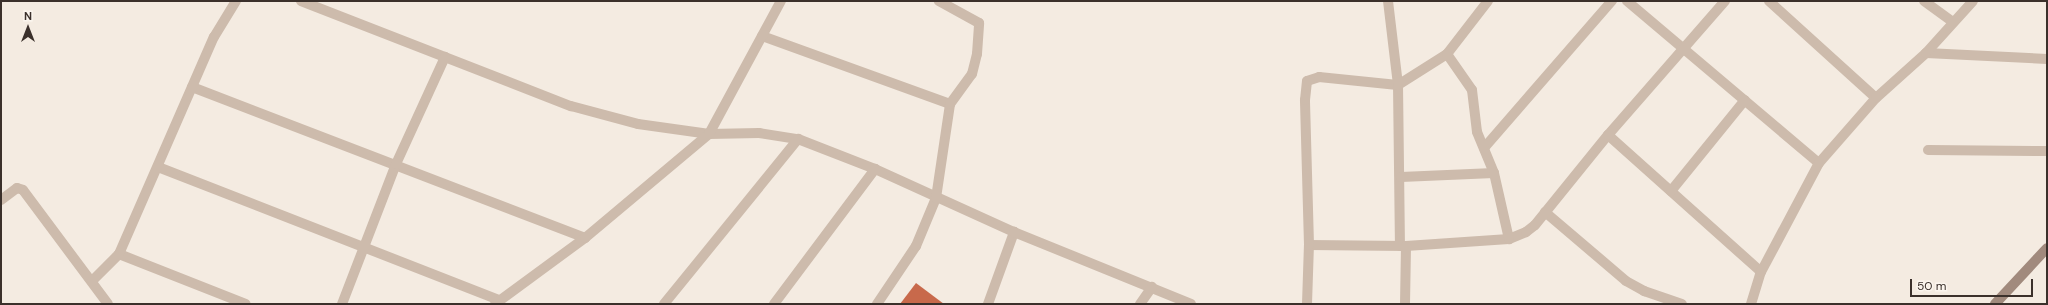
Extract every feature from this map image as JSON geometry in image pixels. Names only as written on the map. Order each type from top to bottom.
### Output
[{"type":"street","points":[[92,281],[119,254],[214,38],[236,1]]},
{"type":"street","points":[[301,1],[571,106],[638,124],[709,134],[759,133],[798,139],[875,169],[936,198],[1014,232],[1191,304]]},
{"type":"street","points":[[158,166],[362,246],[498,302],[585,238],[709,134],[781,1]]},
{"type":"street","points":[[876,304],[916,246],[936,198],[950,104],[972,74],[979,23],[939,1]]},
{"type":"street","points":[[1388,1],[1398,85],[1405,304]]},
{"type":"street","points":[[1307,304],[1309,245],[1305,100],[1308,81],[1319,77],[1398,85],[1447,54],[1488,1]]},
{"type":"street","points":[[1484,148],[1612,1]]},
{"type":"street","points":[[1627,1],[1819,163]]},
{"type":"street","points":[[1309,245],[1403,246],[1509,239],[1535,226],[1608,135],[1725,1]]},
{"type":"street","points":[[1769,1],[1876,98]]},
{"type":"street","points":[[1924,1],[1952,21]]},
{"type":"street","points":[[1751,304],[1762,272],[1819,163],[1876,98],[1926,53],[1952,21],[1973,1]]},
{"type":"street","points":[[762,36],[950,104]]},
{"type":"street","points":[[1926,53],[2047,58]]},
{"type":"street","points":[[1447,54],[1468,81],[1477,132],[1494,173],[1509,239]]},
{"type":"street","points":[[342,304],[362,246],[396,164],[445,57]]},
{"type":"street","points":[[192,87],[396,164],[585,238]]},
{"type":"street","points":[[1672,191],[1745,100]]},
{"type":"street","points":[[1608,135],[1762,272]]},
{"type":"street","points":[[664,304],[798,139]]},
{"type":"street","points":[[1928,150],[2047,151]]},
{"type":"street","points":[[774,304],[875,169]]},
{"type":"street","points":[[1402,177],[1494,173]]},
{"type":"street","points":[[1,200],[18,188],[23,190],[108,304]]},
{"type":"street","points":[[1545,212],[1626,281],[1644,292],[1682,304]]},
{"type":"street","points":[[988,304],[1014,232]]},
{"type":"street","points":[[1995,304],[2047,248]]},
{"type":"street","points":[[119,254],[246,304]]},
{"type":"street","points":[[1140,304],[1152,287]]},
{"type":"building","points":[[916,283],[944,304],[900,304]]}]
